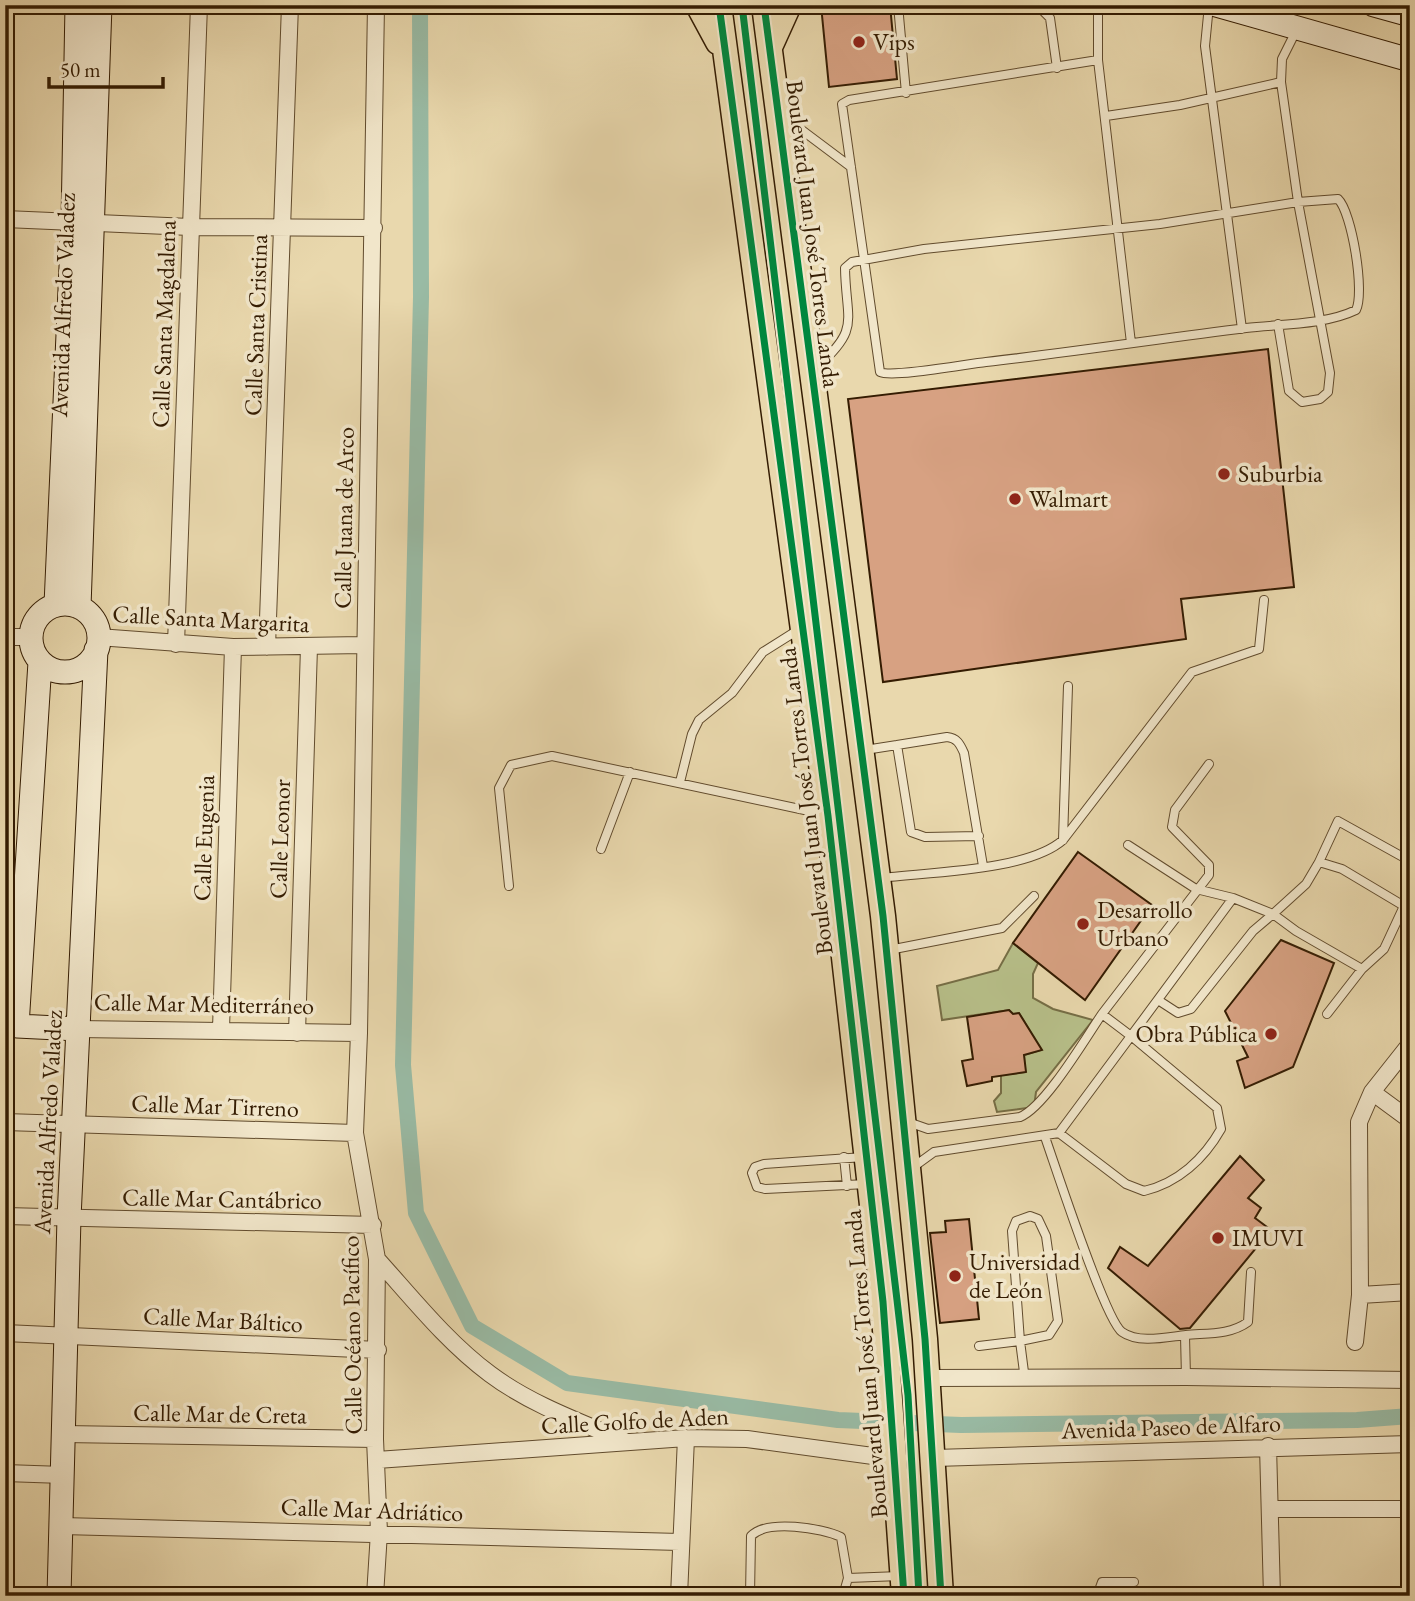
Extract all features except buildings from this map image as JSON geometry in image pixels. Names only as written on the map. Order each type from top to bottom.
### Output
[{"type":"main road","points":[[698,5],[727,61]]},
{"type":"main road","name":"Boulevard Juan José Torres Landa","points":[[719,5],[828,816],[855,1157],[890,1391],[903,1586]]},
{"type":"main road","name":"Boulevard Juan José Torres Landa","points":[[764,5],[878,878],[929,1385],[942,1596]]},
{"type":"main road","points":[[770,47],[789,5]]},
{"type":"street","name":"Avenida Alfredo Valadez","points":[[77,5],[82,222],[79,607]]},
{"type":"street","name":"Avenida Alfredo Valadez","points":[[56,605],[100,5]]},
{"type":"street","name":"Calle Santa Magdalena","points":[[176,644],[199,5]]},
{"type":"street","name":"Calle Santa Cristina","points":[[267,647],[290,5]]},
{"type":"street","name":"Calle Juana de Arco","points":[[359,1033],[363,645],[374,228],[376,5]]},
{"type":"street","points":[[1216,5],[1410,60]]},
{"type":"street","points":[[1374,5],[1410,15]]},
{"type":"street","points":[[5,219],[190,227],[374,228]]},
{"type":"street","points":[[56,605],[79,607],[96,625],[97,643],[91,660],[72,671],[49,668],[40,662],[33,650],[31,636],[34,623],[43,612],[56,605]]},
{"type":"street","points":[[5,637],[31,636]]},
{"type":"street","name":"Avenida Alfredo Valadez","points":[[59,1596],[69,1218],[97,643]]},
{"type":"street","name":"Calle Santa Margarita","points":[[97,643],[233,648],[363,645]]},
{"type":"street","name":"Calle Leonor","points":[[297,1033],[309,647]]},
{"type":"street","name":"Calle Eugenia","points":[[220,1029],[233,648]]},
{"type":"street","points":[[11,1026],[40,662]]},
{"type":"street","name":"Calle Mar Mediterráneo","points":[[11,1026],[359,1033]]},
{"type":"street","name":"Calle Océano Pacífico","points":[[359,1033],[355,1133],[377,1259],[375,1438],[379,1532],[375,1596]]},
{"type":"street","points":[[1355,1342],[1360,1295],[1360,1122],[1372,1092],[1410,1044]]},
{"type":"street","points":[[1372,1092],[1410,1120]]},
{"type":"street","name":"Calle Mar Tirreno","points":[[5,1122],[355,1133]]},
{"type":"street","name":"Calle Mar Cantábrico","points":[[5,1216],[373,1225]]},
{"type":"street","points":[[377,1259],[454,1343],[491,1375],[526,1396],[628,1442]]},
{"type":"street","points":[[1360,1295],[1410,1292]]},
{"type":"street","name":"Calle Mar Báltico","points":[[5,1333],[378,1350]]},
{"type":"street","points":[[929,1385],[1186,1377],[1410,1380]]},
{"type":"street","name":"Calle Mar de Creta","points":[[64,1434],[375,1438]]},
{"type":"street","points":[[679,1596],[686,1438]]},
{"type":"street","name":"Calle Golfo de Aden","points":[[377,1460],[686,1438],[894,1448]]},
{"type":"street","name":"Avenida Paseo de Alfaro","points":[[934,1448],[1410,1444]]},
{"type":"street","points":[[1268,1446],[1272,1596]]},
{"type":"street","points":[[5,1473],[63,1475]]},
{"type":"street","points":[[1271,1510],[1410,1509]]},
{"type":"street","name":"Calle Mar Adriático","points":[[62,1526],[379,1532],[680,1542]]},
{"type":"lane","points":[[898,5],[906,93]]},
{"type":"lane","points":[[1024,5],[1041,9],[1050,18],[1057,68]]},
{"type":"lane","points":[[1098,5],[1098,60],[1131,343]]},
{"type":"lane","points":[[1209,5],[1204,37],[1242,329]]},
{"type":"lane","points":[[1278,324],[1289,391],[1294,398],[1311,402],[1328,392],[1330,384],[1298,202],[1281,82],[1282,59],[1297,28]]},
{"type":"lane","points":[[812,372],[845,339],[849,327],[845,268],[862,259],[1229,214],[1331,198],[1343,204],[1361,292],[1356,310],[1318,319],[885,374],[878,367],[862,259],[842,104],[849,100],[906,93],[1098,60]]},
{"type":"lane","points":[[1106,116],[1213,98],[1281,82]]},
{"type":"lane","points":[[777,111],[851,167]]},
{"type":"lane","points":[[878,878],[1034,859],[1050,852],[1063,840],[1192,672],[1259,649],[1264,600]]},
{"type":"lane","points":[[680,782],[692,734],[699,720],[732,693],[763,652],[778,640],[804,627]]},
{"type":"lane","points":[[1063,840],[1068,686]]},
{"type":"lane","points":[[862,751],[954,738],[960,744],[984,866]]},
{"type":"lane","points":[[897,745],[911,832],[925,837],[979,836]]},
{"type":"lane","points":[[509,887],[499,788],[511,765],[552,755],[828,816]]},
{"type":"lane","points":[[901,1119],[928,1129],[1028,1114],[1209,875],[1209,865],[1172,827],[1175,810],[1209,764]]},
{"type":"lane","points":[[601,849],[630,772]]},
{"type":"lane","points":[[1158,1000],[1178,1013],[1191,1009],[1253,931],[1306,884],[1338,821],[1410,861]]},
{"type":"lane","points":[[1128,845],[1196,889],[1233,898],[1273,914],[1296,932],[1362,969]]},
{"type":"lane","points":[[1319,862],[1342,869],[1404,906]]},
{"type":"lane","points":[[1327,1014],[1362,969],[1384,948],[1410,895]]},
{"type":"lane","points":[[886,951],[1002,928],[1034,896]]},
{"type":"lane","points":[[908,1172],[934,1152],[1059,1133],[1233,898]]},
{"type":"lane","points":[[1059,1133],[1126,1184],[1144,1191],[1178,1177],[1216,1138],[1221,1129],[1217,1108],[1102,1014]]},
{"type":"lane","points":[[1045,1137],[1113,1322],[1123,1332],[1137,1338],[1235,1331],[1248,1322],[1251,1272]]},
{"type":"lane","points":[[855,1157],[764,1164],[755,1167],[752,1173],[757,1186],[765,1189],[859,1185]]},
{"type":"lane","points":[[979,1346],[1020,1341],[1049,1335],[1058,1321],[1046,1236],[1038,1219],[1030,1216],[1016,1221],[1012,1231],[1020,1341],[1025,1380]]},
{"type":"lane","points":[[1185,1336],[1186,1377]]},
{"type":"lane","points":[[811,1527],[841,1537],[848,1578],[844,1594],[750,1596],[751,1536],[765,1528],[811,1527]]},
{"type":"lane","points":[[848,1578],[903,1586]]},
{"type":"lane","points":[[1097,1596],[1102,1583],[1134,1582]]},
{"type":"green space","points":[[1013,943],[1038,963],[1033,974],[1033,998],[1053,1009],[1093,1020],[1036,1092],[1034,1107],[997,1112],[994,1101],[1001,1093],[1001,1075],[1025,1072],[1024,1055],[1041,1050],[1019,1013],[1013,1014],[1009,1010],[942,1020],[937,986],[998,970]]},
{"type":"waterway","points":[[420,5],[421,297],[403,1065],[416,1213],[472,1326],[567,1383],[838,1420],[961,1425],[1357,1420],[1410,1416]]},
{"type":"cycle path","points":[[719,5],[828,816],[883,1302],[904,1596]]},
{"type":"cycle path","points":[[742,5],[908,1395],[919,1596]]},
{"type":"cycle path","points":[[764,5],[883,916],[925,1339],[941,1596]]},
{"type":"place","name":"Vips","points":[[859,42]]},
{"type":"place","name":"Suburbia","points":[[1224,474]]},
{"type":"place","name":"Walmart","points":[[1015,499]]},
{"type":"place","name":"Desarrollo Urbano","points":[[1083,924]]},
{"type":"place","name":"Obra Pública","points":[[1271,1034]]},
{"type":"place","name":"IMUVI","points":[[1218,1238]]},
{"type":"place","name":"Universidad de León","points":[[955,1276]]}]
